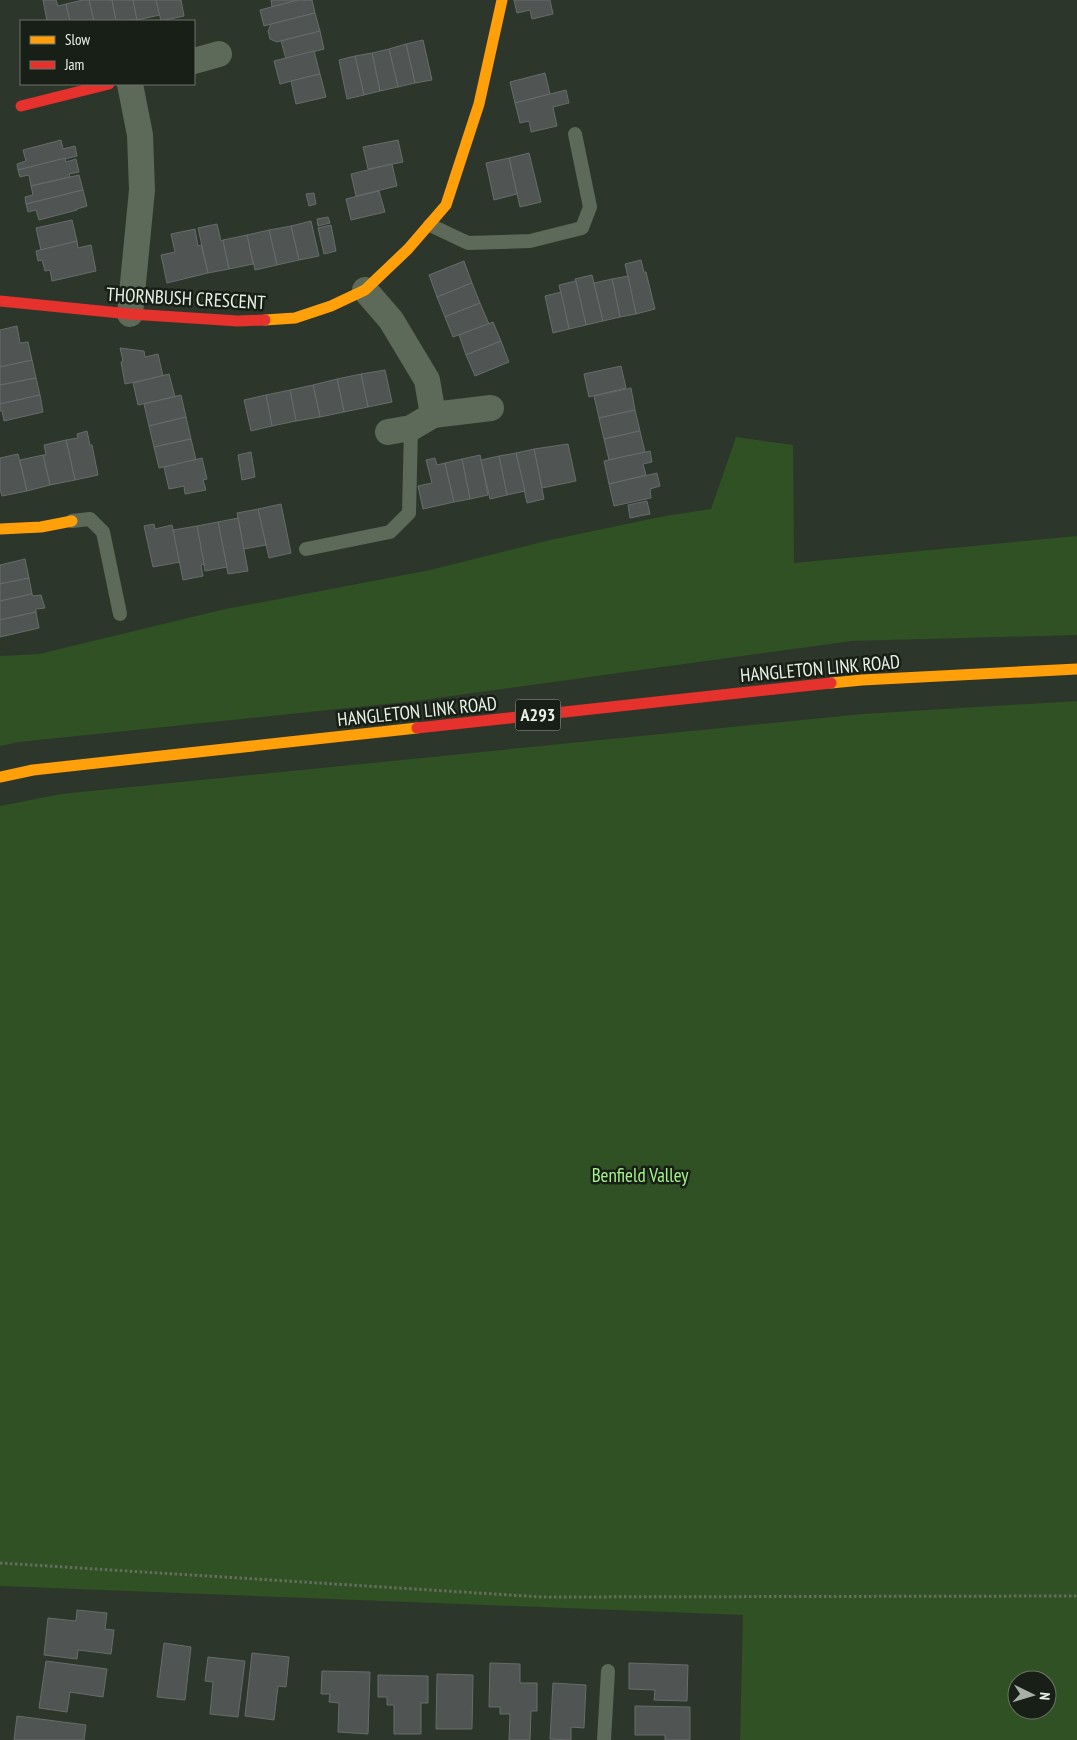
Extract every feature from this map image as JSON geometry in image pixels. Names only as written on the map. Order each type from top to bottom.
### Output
[{"type":"main road","name":"THORNBUSH CRESCENT","points":[[0,301],[130,314],[238,322],[295,318],[331,306],[366,290],[430,225],[446,205],[479,104],[502,0]]},
{"type":"main road","points":[[21,106],[105,85]]},
{"type":"main road","points":[[0,529],[41,527],[72,521]]},
{"type":"main road","name":"HANGLETON LINK ROAD","points":[[0,777],[33,770],[862,680],[1077,669]]},
{"type":"street","points":[[195,61],[219,54]]},
{"type":"street","points":[[130,85],[140,135],[142,190],[130,314]]},
{"type":"street","points":[[366,290],[391,320],[427,380],[433,415]]},
{"type":"street","points":[[400,430],[433,415],[491,408]]},
{"type":"lane","points":[[430,225],[468,243],[530,241],[582,228],[590,206],[575,134]]},
{"type":"lane","points":[[306,549],[390,532],[409,514],[400,430]]},
{"type":"lane","points":[[72,521],[90,520],[103,532],[120,614]]},
{"type":"lane","points":[[604,1740],[608,1671]]},
{"type":"path","points":[[0,1563],[542,1597],[1077,1596]]},
{"type":"green space","points":[[736,437],[793,445],[794,563],[1077,536],[1077,635],[852,641],[415,701],[19,742],[0,746],[0,656],[39,654],[221,610],[430,570],[550,540],[665,516],[711,509]]},
{"type":"green space","name":"Benfield Valley","points":[[1077,701],[1077,1740],[740,1740],[743,1615],[0,1586],[0,806],[61,794],[862,714]]},
{"type":"building","points":[[43,0],[56,0],[58,6],[66,4],[70,20],[47,20]]},
{"type":"building","points":[[89,0],[94,20],[70,20],[66,4]]},
{"type":"building","points":[[89,0],[112,0],[116,20],[94,20]]},
{"type":"building","points":[[112,0],[133,0],[137,20],[116,20]]},
{"type":"building","points":[[133,0],[156,0],[160,15],[137,20]]},
{"type":"building","points":[[156,0],[181,0],[184,16],[161,20]]},
{"type":"building","points":[[271,0],[298,0],[272,7]]},
{"type":"building","points":[[298,0],[312,0],[315,13],[264,26],[260,10]]},
{"type":"building","points":[[514,0],[550,0],[553,14],[532,19],[530,10],[517,13]]},
{"type":"building","points":[[315,13],[320,31],[277,42],[270,39],[268,31],[271,24]]},
{"type":"building","points":[[320,31],[324,49],[286,59],[281,41]]},
{"type":"building","points":[[423,40],[432,80],[415,83],[406,44]]},
{"type":"building","points":[[406,44],[415,83],[398,87],[389,49]]},
{"type":"building","points":[[389,49],[398,87],[380,91],[372,53]]},
{"type":"building","points":[[314,51],[320,74],[280,84],[274,61]]},
{"type":"building","points":[[372,53],[380,91],[364,95],[355,56]]},
{"type":"building","points":[[355,56],[364,95],[347,99],[339,60]]},
{"type":"building","points":[[545,73],[550,94],[515,103],[510,82]]},
{"type":"building","points":[[320,74],[326,97],[296,104],[291,81]]},
{"type":"building","points":[[566,90],[569,103],[553,107],[557,126],[531,132],[529,121],[520,123],[515,103]]},
{"type":"building","points":[[61,140],[63,149],[75,146],[77,156],[18,170],[17,164],[26,161],[23,150]]},
{"type":"building","points":[[398,140],[403,162],[368,169],[363,147]]},
{"type":"building","points":[[529,153],[541,202],[520,207],[509,158]]},
{"type":"building","points":[[65,158],[66,162],[76,159],[79,172],[69,174],[70,177],[31,186],[29,175],[20,177],[18,170]]},
{"type":"building","points":[[509,158],[517,194],[494,200],[486,163]]},
{"type":"building","points":[[392,164],[397,186],[356,196],[351,174]]},
{"type":"building","points":[[79,175],[83,190],[26,204],[25,197],[33,195],[31,186]]},
{"type":"building","points":[[83,190],[87,206],[77,210],[39,220],[36,210],[28,212],[26,204]]},
{"type":"building","points":[[379,191],[385,212],[351,220],[346,199]]},
{"type":"building","points":[[314,193],[316,204],[309,206],[306,194]]},
{"type":"building","points":[[328,217],[330,223],[318,226],[317,219]]},
{"type":"building","points":[[72,220],[77,241],[41,250],[36,228]]},
{"type":"building","points":[[311,221],[319,256],[299,260],[291,226]]},
{"type":"building","points":[[217,224],[221,241],[223,240],[229,269],[208,273],[198,228]]},
{"type":"building","points":[[331,225],[336,251],[324,254],[318,228]]},
{"type":"building","points":[[291,226],[299,260],[277,265],[269,230]]},
{"type":"building","points":[[195,229],[198,246],[201,245],[208,273],[167,283],[161,255],[175,252],[171,234]]},
{"type":"building","points":[[269,230],[277,265],[255,270],[247,235]]},
{"type":"building","points":[[247,235],[253,264],[229,269],[223,240]]},
{"type":"building","points":[[77,241],[78,248],[91,245],[96,271],[52,281],[50,270],[45,271],[42,260],[38,261],[36,251]]},
{"type":"building","points":[[641,260],[644,272],[646,272],[655,309],[636,314],[625,264]]},
{"type":"building","points":[[464,261],[472,283],[437,297],[429,275]]},
{"type":"building","points":[[592,275],[603,321],[586,325],[575,279]]},
{"type":"building","points":[[628,276],[636,314],[620,317],[612,279]]},
{"type":"building","points":[[612,279],[620,317],[603,321],[594,283]]},
{"type":"building","points":[[576,281],[586,325],[569,329],[559,285]]},
{"type":"building","points":[[472,283],[480,303],[445,317],[437,297]]},
{"type":"building","points":[[561,292],[569,329],[553,333],[545,296]]},
{"type":"building","points":[[480,303],[489,324],[453,337],[445,317]]},
{"type":"building","points":[[493,322],[501,341],[466,355],[459,335]]},
{"type":"building","points":[[17,326],[20,343],[28,342],[32,360],[0,367],[0,330]]},
{"type":"building","points":[[501,341],[509,362],[475,376],[466,355]]},
{"type":"building","points":[[120,348],[144,351],[145,357],[158,354],[163,376],[125,384]]},
{"type":"building","points":[[32,360],[36,378],[0,385],[0,367]]},
{"type":"building","points":[[621,366],[626,388],[589,397],[584,374]]},
{"type":"building","points":[[385,370],[392,402],[368,407],[361,374]]},
{"type":"building","points":[[169,374],[175,397],[138,405],[133,383]]},
{"type":"building","points":[[361,374],[368,407],[344,412],[337,379]]},
{"type":"building","points":[[36,378],[40,395],[0,404],[0,385]]},
{"type":"building","points":[[337,379],[344,412],[320,417],[313,385]]},
{"type":"building","points":[[313,385],[320,417],[296,421],[290,390]]},
{"type":"building","points":[[631,388],[635,410],[599,418],[594,396]]},
{"type":"building","points":[[290,390],[296,421],[272,426],[266,395]]},
{"type":"building","points":[[40,395],[43,412],[4,421],[2,411],[0,411],[0,404]]},
{"type":"building","points":[[181,395],[186,417],[149,426],[144,404]]},
{"type":"building","points":[[266,395],[272,426],[251,431],[244,400]]},
{"type":"building","points":[[635,410],[640,431],[604,439],[599,418]]},
{"type":"building","points":[[186,417],[191,439],[154,447],[149,426]]},
{"type":"building","points":[[87,431],[98,475],[75,480],[66,440],[78,438],[77,434]]},
{"type":"building","points":[[640,431],[645,452],[609,460],[604,439]]},
{"type":"building","points":[[191,439],[196,460],[159,468],[154,447]]},
{"type":"building","points":[[66,440],[75,480],[50,485],[43,455],[46,455],[44,445]]},
{"type":"building","points":[[568,444],[576,481],[542,488],[534,449]]},
{"type":"building","points":[[534,449],[544,499],[527,503],[516,453]]},
{"type":"building","points":[[650,451],[652,462],[643,464],[646,475],[609,484],[604,461]]},
{"type":"building","points":[[251,452],[255,477],[242,480],[238,455]]},
{"type":"building","points":[[516,453],[525,491],[507,495],[499,456]]},
{"type":"building","points":[[18,454],[27,491],[2,496],[0,489],[0,458]]},
{"type":"building","points":[[43,455],[50,485],[27,491],[20,460]]},
{"type":"building","points":[[480,455],[488,495],[470,499],[462,459]]},
{"type":"building","points":[[499,456],[507,495],[490,499],[481,460]]},
{"type":"building","points":[[202,458],[207,479],[203,480],[206,490],[185,494],[184,486],[169,489],[164,467]]},
{"type":"building","points":[[435,458],[437,465],[445,463],[454,502],[423,509],[418,486],[432,483],[426,460]]},
{"type":"building","points":[[462,459],[470,499],[454,502],[445,463]]},
{"type":"building","points":[[657,473],[660,486],[650,489],[651,498],[614,506],[609,484]]},
{"type":"building","points":[[647,501],[650,514],[630,518],[628,505]]},
{"type":"building","points":[[281,504],[291,553],[269,558],[258,509]]},
{"type":"building","points":[[258,509],[266,545],[244,549],[237,513]]},
{"type":"building","points":[[238,518],[248,571],[228,574],[218,522]]},
{"type":"building","points":[[218,522],[227,567],[205,571],[197,526]]},
{"type":"building","points":[[154,524],[155,529],[172,525],[180,562],[153,567],[144,526]]},
{"type":"building","points":[[197,526],[204,564],[201,565],[203,576],[183,580],[173,530]]},
{"type":"building","points":[[25,559],[29,578],[0,584],[0,565]]},
{"type":"building","points":[[29,578],[32,594],[0,601],[0,584]]},
{"type":"building","points":[[32,594],[33,596],[41,595],[45,608],[36,609],[36,612],[0,620],[0,601]]},
{"type":"building","points":[[36,612],[39,628],[0,637],[0,620]]},
{"type":"building","points":[[77,1610],[107,1613],[105,1629],[114,1630],[111,1654],[78,1650],[77,1659],[44,1655],[48,1618],[76,1621]]},
{"type":"building","points":[[164,1643],[191,1647],[185,1700],[157,1697]]},
{"type":"building","points":[[252,1653],[289,1657],[286,1687],[278,1686],[274,1720],[245,1716]]},
{"type":"building","points":[[208,1657],[245,1661],[238,1717],[210,1714],[213,1682],[205,1681]]},
{"type":"building","points":[[46,1661],[107,1669],[103,1697],[70,1692],[67,1712],[39,1708]]},
{"type":"building","points":[[490,1663],[520,1664],[520,1683],[537,1683],[537,1711],[531,1711],[530,1740],[509,1740],[510,1714],[500,1714],[500,1707],[489,1707]]},
{"type":"building","points":[[629,1663],[688,1665],[687,1701],[654,1700],[655,1690],[629,1689]]},
{"type":"building","points":[[322,1671],[370,1672],[368,1734],[338,1732],[339,1703],[329,1702],[330,1694],[321,1694]]},
{"type":"building","points":[[437,1674],[473,1675],[472,1729],[436,1729]]},
{"type":"building","points":[[378,1675],[428,1676],[428,1703],[421,1703],[421,1734],[394,1734],[394,1705],[387,1705],[387,1697],[378,1697]]},
{"type":"building","points":[[553,1683],[586,1685],[584,1728],[571,1727],[571,1740],[550,1739]]},
{"type":"building","points":[[635,1706],[690,1707],[690,1740],[665,1740],[665,1735],[635,1735]]},
{"type":"building","points":[[17,1716],[86,1725],[84,1740],[14,1740]]},
{"type":"traffic: slow","points":[[265,320],[295,318],[331,306],[365,290],[408,249],[446,205],[479,104],[502,0]]},
{"type":"traffic: slow","points":[[0,529],[41,527],[72,521]]},
{"type":"traffic: slow","points":[[831,683],[1077,669]]},
{"type":"traffic: slow","points":[[0,777],[33,770],[417,728]]},
{"type":"traffic: jam","points":[[21,106],[105,85]]},
{"type":"traffic: jam","points":[[0,301],[130,314],[238,321],[265,320]]},
{"type":"traffic: jam","points":[[417,728],[831,683]]}]
